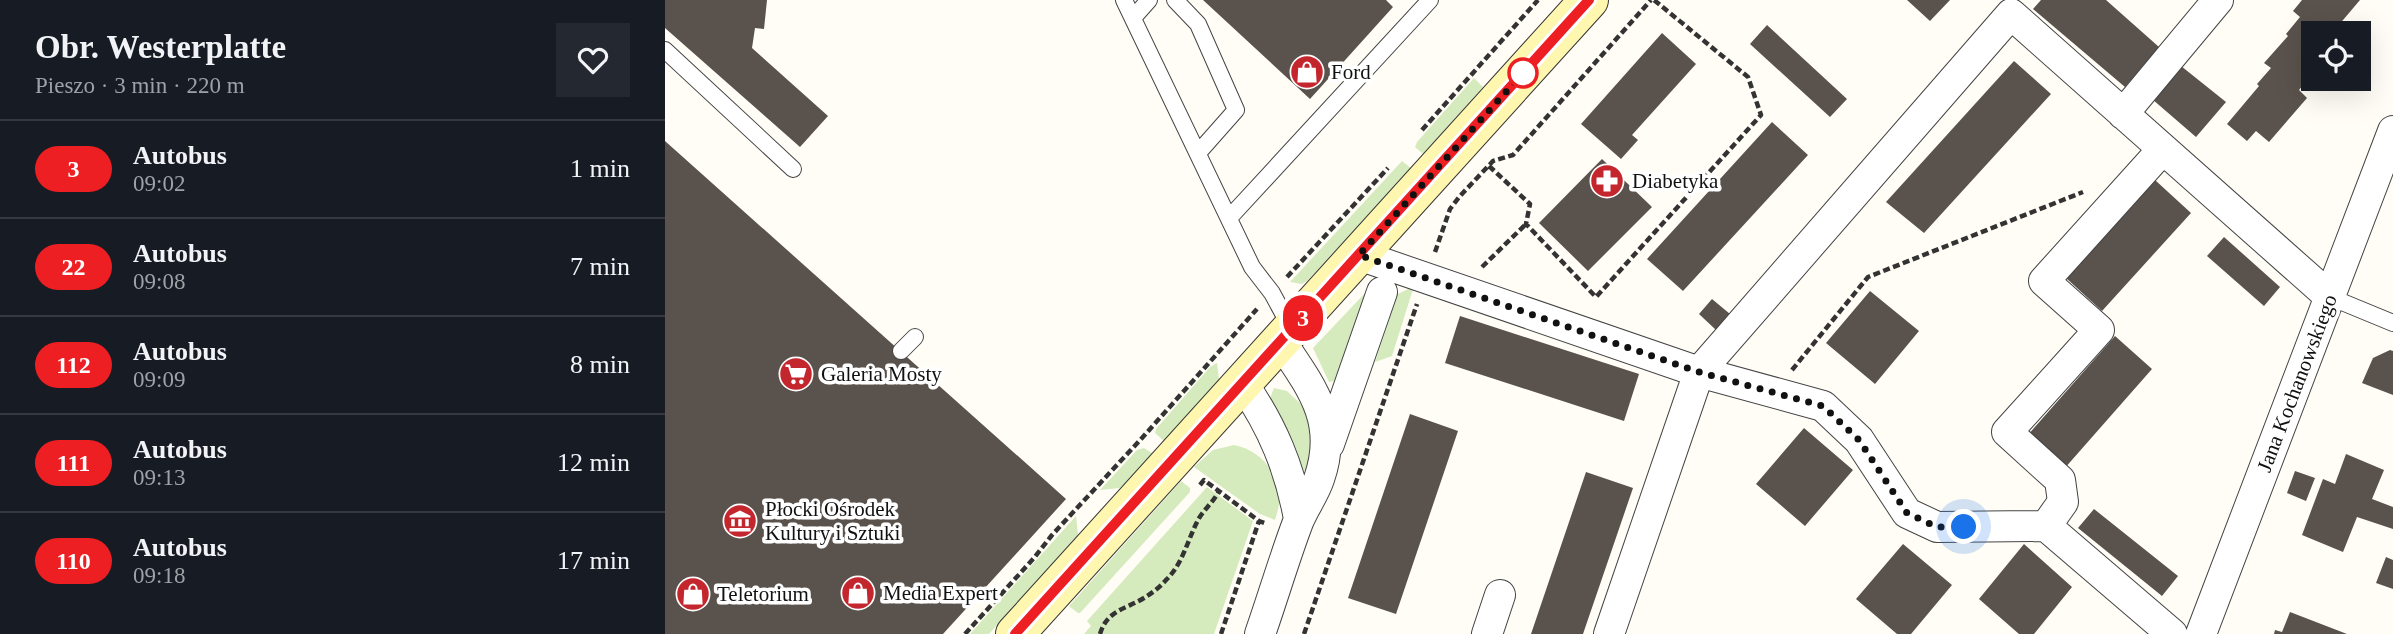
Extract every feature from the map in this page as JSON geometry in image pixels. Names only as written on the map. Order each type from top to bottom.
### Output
[{"type":"main road","points":[[1015,634],[1589,0]]},
{"type":"street","points":[[2123,114],[2218,0]]},
{"type":"street","points":[[1609,634],[1699,372],[2011,14],[2330,297]]},
{"type":"street","name":"Jana Kochanowskiego","points":[[2201,634],[2393,131]]},
{"type":"street","points":[[2046,526],[2063,502],[2060,480],[2007,432],[2099,330],[2044,281],[2163,149]]},
{"type":"street","points":[[1359,255],[1699,372],[1823,406],[1859,440],[1907,513],[1937,527],[2046,526],[2172,634]]},
{"type":"street","points":[[1260,634],[1299,519],[1319,482],[1327,448],[1382,292]]},
{"type":"street","points":[[1286,336],[1313,389],[1325,422],[1327,448]]},
{"type":"street","points":[[1243,384],[1273,433],[1285,461],[1294,488],[1299,519]]},
{"type":"street","points":[[1487,634],[1500,595]]},
{"type":"lane","points":[[1124,0],[1252,267],[1272,293],[1286,336]]},
{"type":"lane","points":[[1133,18],[1149,0]]},
{"type":"lane","points":[[1175,0],[1198,24],[1236,110],[1198,153]]},
{"type":"lane","points":[[1230,217],[1423,3]]},
{"type":"lane","points":[[665,50],[793,169]]},
{"type":"lane","points":[[2330,297],[2393,323]]},
{"type":"lane","points":[[901,351],[915,337]]},
{"type":"path","points":[[1421,132],[1538,0]]},
{"type":"path","points":[[1304,634],[1450,209],[1493,161],[1513,155],[1652,0],[1748,77],[1761,115],[1596,297],[1526,224]]},
{"type":"path","points":[[965,634],[1034,558],[1052,534],[1395,161]]},
{"type":"path","points":[[1460,290],[1526,224],[1529,204],[1489,166]]},
{"type":"path","points":[[1201,485],[1204,480],[1259,521],[1221,634]]},
{"type":"path","points":[[1100,634],[1103,623],[1110,615],[1145,598],[1167,579],[1180,559],[1197,521],[1219,491]]},
{"type":"green space","points":[[1474,78],[1483,87],[1423,154],[1415,147],[1417,142]]},
{"type":"green space","points":[[1402,161],[1411,168],[1307,281],[1302,284],[1290,282]]},
{"type":"green space","points":[[1414,286],[1392,356],[1375,362],[1398,294]]},
{"type":"green space","points":[[1366,292],[1336,381],[1329,382],[1313,348]]},
{"type":"green space","points":[[1217,363],[1219,380],[1164,441],[1155,433],[1156,429],[1210,367]]},
{"type":"green space","points":[[1274,388],[1287,391],[1303,406],[1314,438],[1308,468],[1303,471],[1299,469],[1272,411],[1270,398]]},
{"type":"green space","points":[[1234,445],[1251,451],[1271,470],[1279,497],[1275,520],[1260,514],[1194,467],[1213,450]]},
{"type":"green space","points":[[1144,448],[1152,455],[1120,488],[1100,490],[1137,450]]},
{"type":"green space","points":[[1181,481],[1190,488],[1190,492],[1080,613],[1069,606]]},
{"type":"green space","points":[[1207,487],[1253,521],[1214,634],[1084,634],[1091,626],[1087,621]]},
{"type":"green space","points":[[1076,516],[1078,535],[989,634],[970,634]]},
{"type":"building","points":[[665,0],[767,0],[764,29],[755,28],[752,48],[828,116],[800,147],[665,28]]},
{"type":"building","name":"Ford","points":[[1203,0],[1386,0],[1393,7],[1310,99]]},
{"type":"building","points":[[1907,0],[1950,0],[1930,21]]},
{"type":"building","points":[[2041,0],[2106,0],[2159,47],[2125,87],[2033,9]]},
{"type":"building","points":[[2302,0],[2360,0],[2342,21],[2301,21],[2299,90],[2307,98],[2269,142],[2256,131],[2247,141],[2227,124],[2271,68],[2264,63],[2288,36],[2286,34],[2300,17],[2293,11]]},
{"type":"building","points":[[1767,25],[1847,99],[1830,117],[1750,44]]},
{"type":"building","points":[[1662,33],[1696,64],[1632,135],[1638,140],[1621,159],[1581,124]]},
{"type":"building","points":[[2014,61],[2051,94],[1924,233],[1886,202]]},
{"type":"building","points":[[2181,66],[2226,102],[2196,137],[2152,99]]},
{"type":"building","points":[[1772,122],[1808,155],[1683,291],[1647,259]]},
{"type":"building","name":"Galeria Mosty","points":[[665,141],[1066,499],[943,634],[665,634]]},
{"type":"building","points":[[1602,159],[1652,207],[1588,271],[1539,223]]},
{"type":"building","points":[[2155,180],[2191,213],[2102,311],[2065,277]]},
{"type":"building","points":[[2224,237],[2280,287],[2264,306],[2207,256]]},
{"type":"building","points":[[1870,291],[1919,331],[1875,384],[1826,343]]},
{"type":"building","points":[[1712,299],[1730,314],[1716,330],[1699,314]]},
{"type":"building","points":[[1460,316],[1639,374],[1624,421],[1445,363]]},
{"type":"building","points":[[2115,336],[2152,369],[2064,469],[2027,436]]},
{"type":"building","points":[[2393,351],[2393,395],[2362,383],[2373,358]]},
{"type":"building","points":[[1410,414],[1458,431],[1396,614],[1348,598]]},
{"type":"building","points":[[1804,428],[1853,470],[1805,526],[1756,484]]},
{"type":"building","points":[[2346,454],[2384,470],[2372,499],[2393,507],[2393,529],[2357,517],[2343,552],[2302,535],[2323,479],[2335,484]]},
{"type":"building","points":[[2295,471],[2315,478],[2306,501],[2287,493]]},
{"type":"building","points":[[1586,472],[1633,488],[1583,634],[1531,634]]},
{"type":"building","points":[[2094,509],[2178,576],[2162,596],[2078,528]]},
{"type":"building","points":[[1903,544],[1952,585],[1911,634],[1897,634],[1856,599]]},
{"type":"building","points":[[2024,544],[2072,587],[2034,634],[2019,634],[1979,599]]},
{"type":"building","points":[[2386,557],[2393,560],[2393,589],[2376,583]]},
{"type":"building","points":[[2290,612],[2347,634],[2274,634],[2275,630],[2282,632]]},
{"type":"bus line","name":"3","points":[[1015,634],[1589,0]]},
{"type":"place","name":"Ford","points":[[1307,72]]},
{"type":"place","name":"Diabetyka","points":[[1607,181]]},
{"type":"place","name":"Galeria Mosty","points":[[796,374]]},
{"type":"place","name":"Płocki Ośrodek Kultury i Sztuki","points":[[740,521]]},
{"type":"place","name":"Media Expert","points":[[858,593]]},
{"type":"place","name":"Teletorium","points":[[693,594]]},
{"type":"route","points":[[1523,73],[1359,255],[1699,372],[1823,406],[1859,440],[1907,513],[1937,527],[1964,527]]}]
